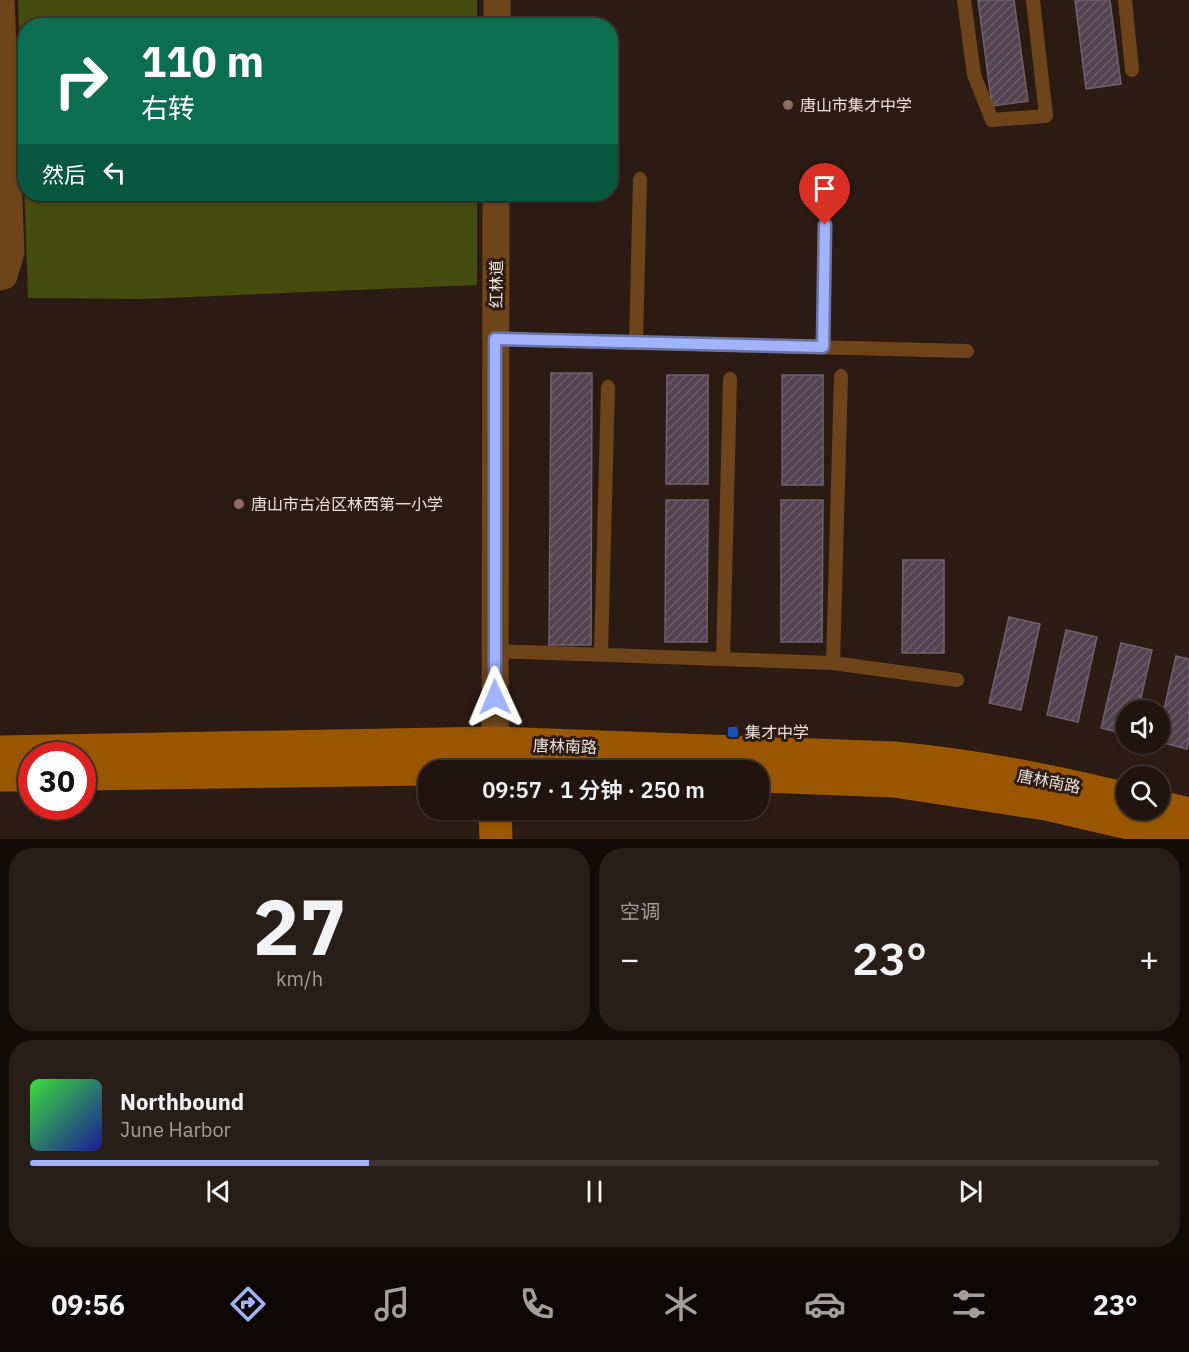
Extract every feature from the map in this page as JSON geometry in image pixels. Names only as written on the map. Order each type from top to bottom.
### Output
[{"type":"main road","name":"唐林南路","points":[[0,752],[440,760]]},
{"type":"main road","name":"唐林南路","points":[[628,760],[894,758],[938,762],[1056,782],[1116,797]]},
{"type":"main road","name":"唐林南路","points":[[96,774],[418,763]]},
{"type":"main road","points":[[0,776],[18,775]]},
{"type":"main road","name":"唐林南路","points":[[769,776],[894,781],[1046,804],[1189,837]]},
{"type":"main road","points":[[1170,809],[1189,814]]},
{"type":"main road","points":[[495,820],[496,839]]},
{"type":"street","points":[[0,277],[4,276],[10,252],[1,0]]},
{"type":"street","points":[[497,0],[497,18]]},
{"type":"street","name":"红林道","points":[[495,760],[496,201]]},
{"type":"lane","points":[[964,0],[974,75],[992,120],[1046,116],[1033,0]]},
{"type":"lane","points":[[1125,0],[1132,70]]},
{"type":"lane","points":[[636,343],[640,179]]},
{"type":"lane","points":[[823,347],[825,225]]},
{"type":"lane","points":[[495,339],[967,351]]},
{"type":"lane","points":[[833,663],[841,376]]},
{"type":"lane","points":[[723,659],[730,379]]},
{"type":"lane","points":[[601,654],[608,387]]},
{"type":"lane","points":[[494,651],[833,663],[957,680]]},
{"type":"green space","points":[[18,0],[477,0],[477,18],[19,18]]},
{"type":"green space","points":[[25,201],[477,201],[477,285],[143,299],[28,298]]},
{"type":"building","points":[[978,0],[1014,0],[1028,101],[992,106]]},
{"type":"building","points":[[1075,0],[1110,0],[1121,84],[1086,89]]},
{"type":"building","points":[[551,373],[592,373],[591,645],[549,645]]},
{"type":"building","points":[[667,375],[708,375],[708,484],[666,484]]},
{"type":"building","points":[[782,375],[823,375],[823,485],[782,485]]},
{"type":"building","points":[[666,500],[708,500],[707,642],[665,642]]},
{"type":"building","points":[[781,500],[823,500],[822,642],[781,642]]},
{"type":"building","points":[[903,560],[944,560],[944,653],[902,653]]},
{"type":"building","points":[[1009,617],[1040,624],[1021,710],[989,703]]},
{"type":"building","points":[[1066,630],[1097,637],[1078,722],[1047,715]]},
{"type":"building","points":[[1121,643],[1152,650],[1141,700],[1116,700],[1116,732],[1101,728]]},
{"type":"building","points":[[1176,656],[1189,659],[1189,741],[1187,749],[1170,745],[1170,700],[1166,700]]},
{"type":"place","name":"唐山市集才中学","points":[[788,105]]},
{"type":"place","name":"唐山市古冶区林西第一小学","points":[[239,504]]},
{"type":"place","name":"集才中学","points":[[733,732]]},
{"type":"route","points":[[495,697],[495,339],[823,347],[825,225]]}]
